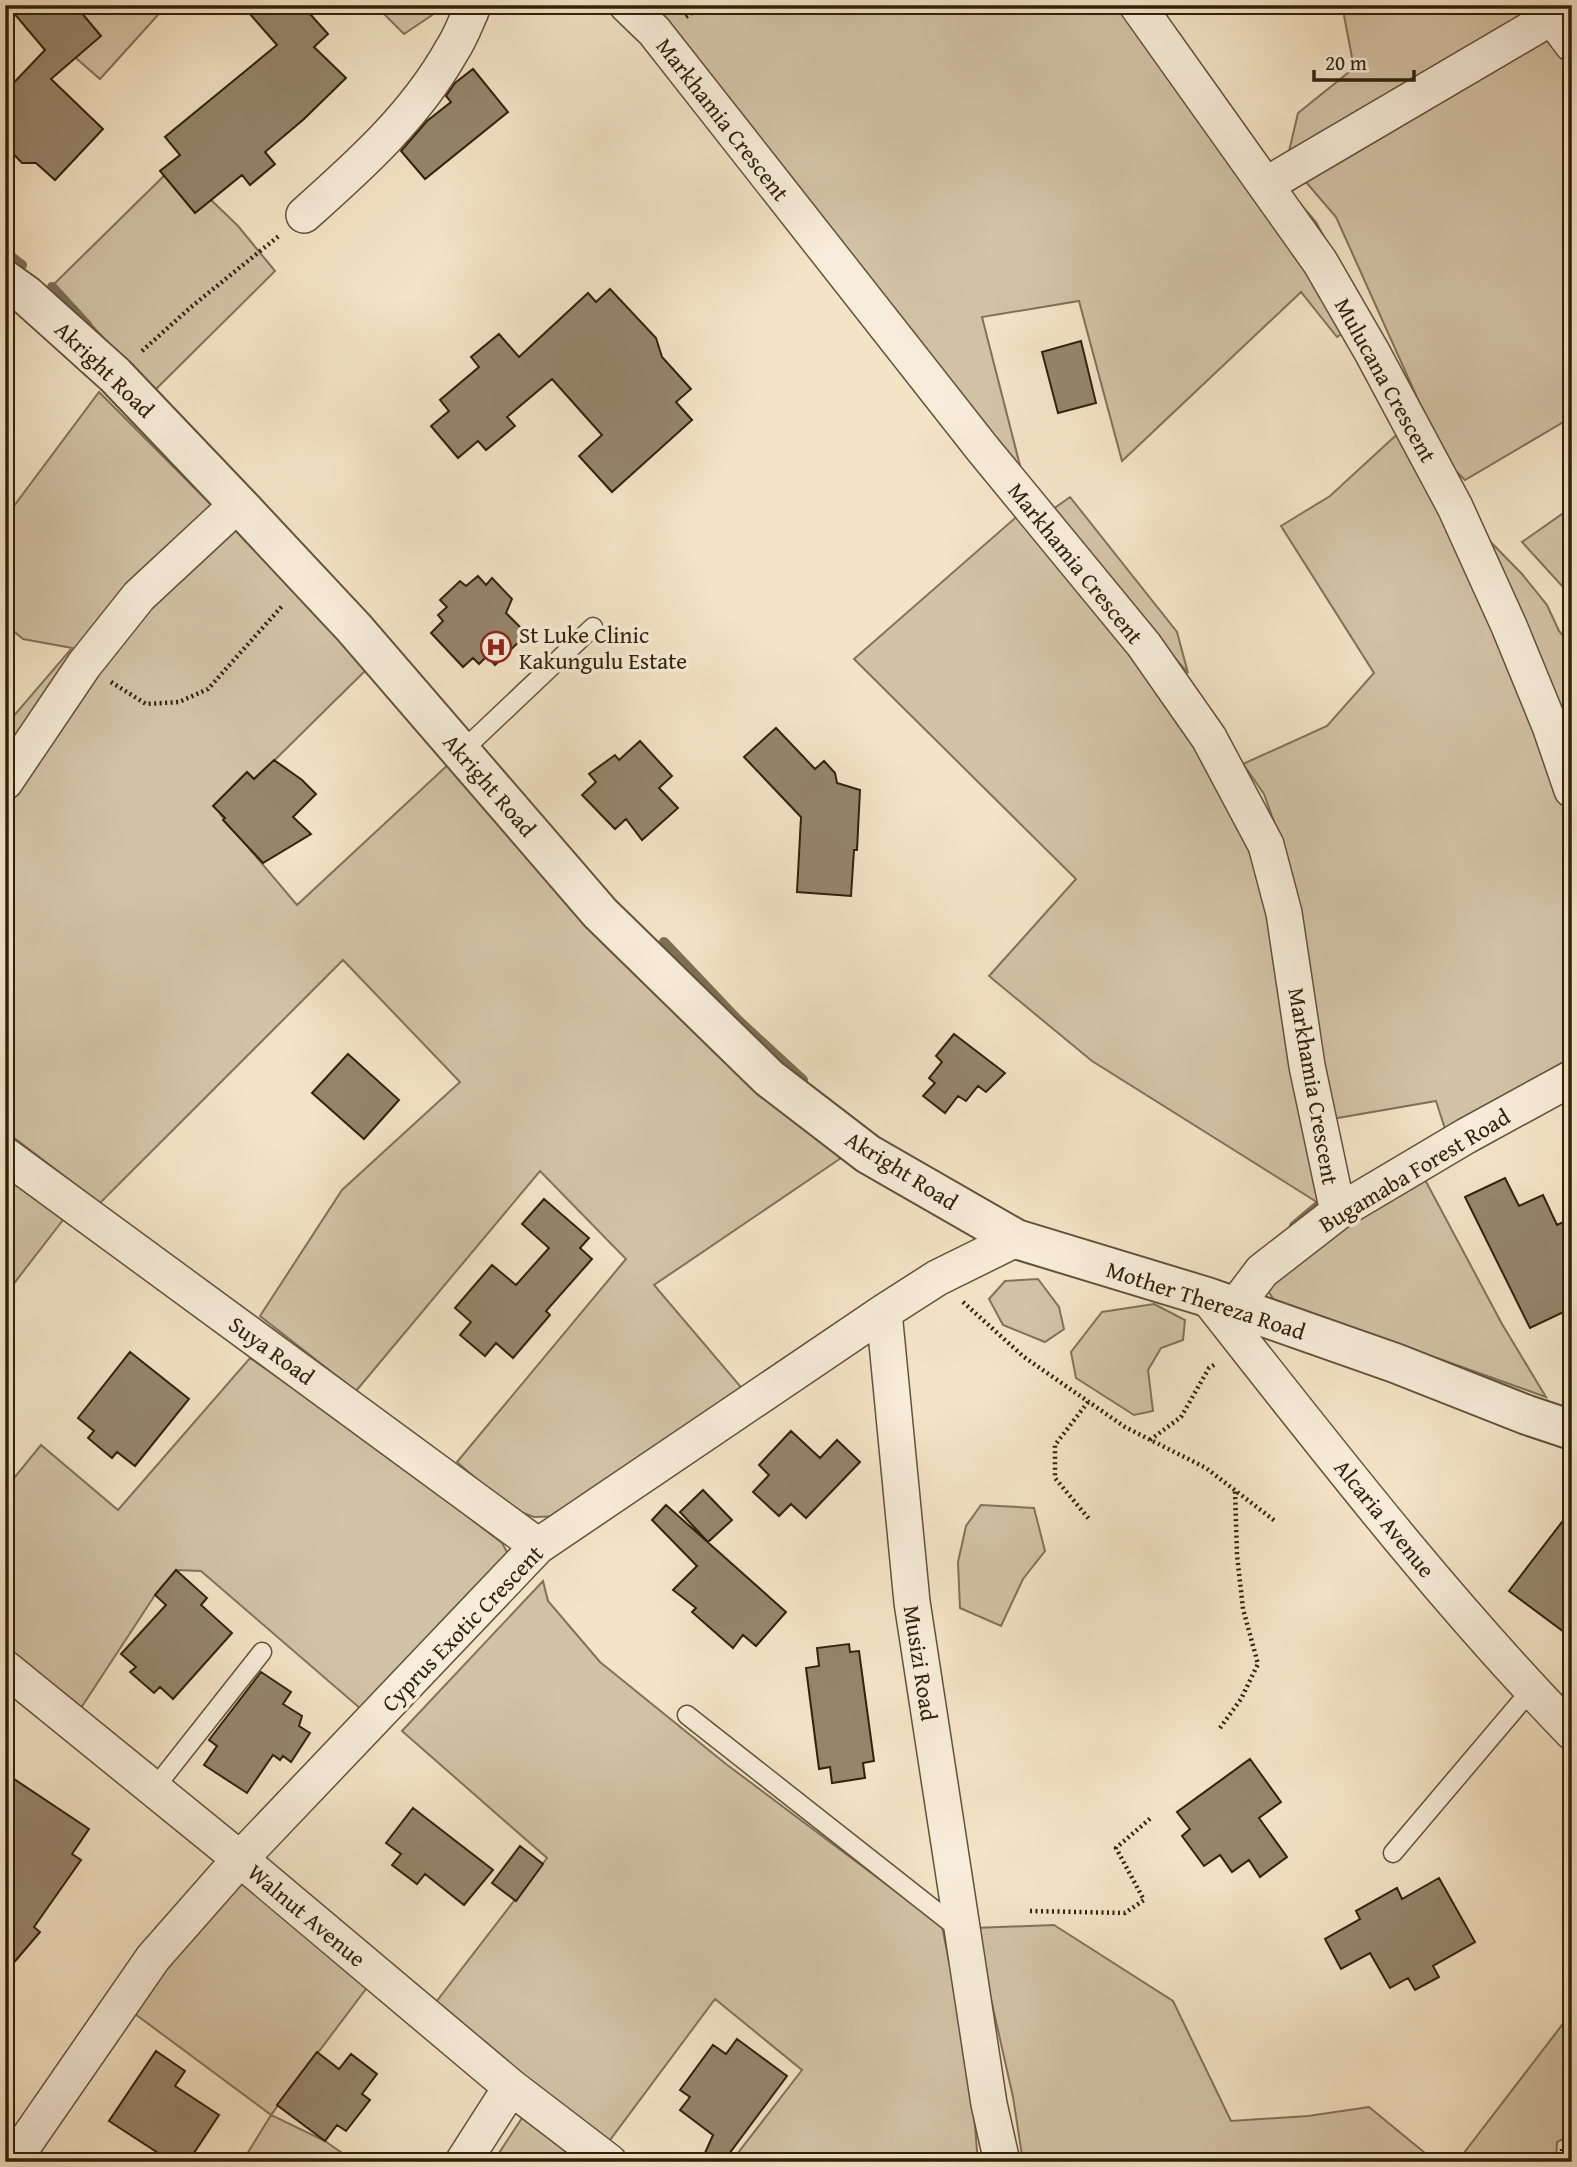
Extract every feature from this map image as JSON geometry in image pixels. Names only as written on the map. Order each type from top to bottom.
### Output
[{"type":"street","name":"Markhamia Crescent","points":[[627,5],[654,32],[966,428],[1144,645],[1209,738],[1266,845],[1284,913],[1307,1066],[1338,1212]]},
{"type":"street","name":"Mulucana Crescent","points":[[1137,5],[1320,262],[1372,352],[1455,507],[1509,626],[1561,720],[1572,790]]},
{"type":"street","points":[[304,215],[361,165],[404,119],[452,51],[471,11]]},
{"type":"street","points":[[1266,185],[1547,11],[1572,44]]},
{"type":"street","name":"Akright Road","points":[[5,280],[26,295],[115,375],[363,638],[600,913],[769,1078],[867,1153],[1016,1239]]},
{"type":"street","points":[[5,782],[84,665],[139,596],[238,504]]},
{"type":"street","name":"Bugamaba Forest Road","points":[[1228,1316],[1262,1272],[1338,1212],[1466,1136],[1572,1078]]},
{"type":"street","name":"Suya Road","points":[[5,1155],[538,1546]]},
{"type":"street","points":[[884,1312],[937,1278],[1016,1239]]},
{"type":"street","name":"Mother Thereza Road","points":[[1016,1239],[1228,1316],[1395,1363],[1572,1430]]},
{"type":"street","name":"Cyprus Exotic Crescent","points":[[8,2162],[153,1958],[240,1858],[538,1546],[884,1312]]},
{"type":"street","name":"Musizi Road","points":[[884,1312],[912,1602],[989,2104],[1002,2162]]},
{"type":"street","name":"Alcaria Avenue","points":[[1228,1316],[1418,1560],[1531,1690],[1572,1732]]},
{"type":"street","name":"Walnut Avenue","points":[[5,1668],[240,1858],[511,2087],[609,2162]]},
{"type":"street","points":[[463,2162],[511,2087]]},
{"type":"lane","points":[[460,753],[593,627]]},
{"type":"lane","points":[[153,1790],[262,1652]]},
{"type":"lane","points":[[1393,1853],[1531,1690]]},
{"type":"lane","points":[[687,1715],[962,1932]]},
{"type":"path","points":[[115,375],[191,307],[304,215]]},
{"type":"path","points":[[84,665],[146,704],[179,702],[208,689],[307,579]]},
{"type":"path","points":[[937,1278],[1024,1357],[1125,1427],[1206,1468],[1275,1521]]},
{"type":"path","points":[[1150,1440],[1181,1417],[1209,1368],[1228,1316]]},
{"type":"path","points":[[1088,1402],[1055,1445],[1055,1478],[1089,1519]]},
{"type":"path","points":[[1220,1728],[1241,1699],[1258,1664],[1243,1609],[1237,1555],[1235,1490]]},
{"type":"path","points":[[1030,1911],[1125,1913],[1144,1900],[1116,1848],[1152,1817]]},
{"type":"path","points":[[1562,2162],[1562,2147],[1572,2142]]},
{"type":"shaded area","points":[[56,5],[167,5],[100,79],[47,33]]},
{"type":"shaded area","points":[[375,5],[447,5],[404,34]]},
{"type":"shaded area","points":[[641,5],[1124,5],[1316,222],[1328,244],[1358,323],[1337,337],[1301,292],[1122,461],[1079,301],[982,317],[1025,485],[867,284],[747,120],[670,28]]},
{"type":"shaded area","points":[[1342,5],[1547,5],[1572,37],[1572,417],[1465,480],[1446,462],[1336,217],[1287,160],[1298,113],[1354,68]]},
{"type":"shaded area","points":[[175,165],[238,226],[275,271],[153,392],[54,284]]},
{"type":"shaded area","points":[[99,392],[276,570],[368,668],[220,814],[297,905],[452,761],[654,993],[847,1154],[654,1285],[746,1393],[566,1516],[534,1517],[510,1508],[457,1462],[626,1259],[540,1171],[356,1391],[260,1316],[342,1190],[460,1082],[343,960],[100,1203],[5,1131],[5,726],[72,648],[23,639],[5,624],[5,518]]},
{"type":"shaded area","points":[[1406,426],[1475,526],[1522,574],[1547,605],[1559,631],[1572,646],[1572,1070],[1448,1138],[1436,1101],[1326,1120],[1277,830],[1264,794],[1243,764],[1327,726],[1374,673],[1281,526],[1330,496]]},
{"type":"shaded area","points":[[1070,497],[1177,632],[1188,673],[1049,512]]},
{"type":"shaded area","points":[[1572,507],[1572,597],[1522,542]]},
{"type":"shaded area","points":[[1022,512],[1187,701],[1243,825],[1274,918],[1320,1204],[1092,1061],[989,976],[1076,879],[854,659]]},
{"type":"shaded area","points":[[5,1172],[63,1220],[5,1295]]},
{"type":"shaded area","points":[[1423,1176],[1502,1324],[1546,1397],[1274,1300],[1266,1288],[1272,1275]]},
{"type":"shaded area","points":[[1038,1279],[1059,1307],[1064,1329],[1045,1342],[1003,1325],[989,1299],[1005,1281]]},
{"type":"shaded area","points":[[1154,1304],[1185,1320],[1183,1340],[1161,1348],[1148,1370],[1153,1411],[1134,1415],[1076,1378],[1071,1352],[1102,1312]]},
{"type":"shaded area","points":[[250,1358],[370,1441],[502,1543],[513,1563],[362,1710],[201,1571],[176,1570],[155,1595],[77,1714],[5,1653],[5,1489],[41,1445],[118,1510]]},
{"type":"shaded area","points":[[981,1505],[1034,1508],[1045,1551],[1023,1579],[1001,1626],[960,1608],[958,1562],[966,1526]]},
{"type":"shaded area","points":[[543,1581],[548,1601],[600,1662],[726,1764],[942,1926],[970,2068],[978,2162],[731,2162],[802,2070],[715,1999],[607,2144],[433,2006],[547,1858],[402,1731]]},
{"type":"shaded area","points":[[244,1879],[372,1981],[271,2115],[127,2008]]},
{"type":"shaded area","points":[[1054,1925],[1173,2001],[1231,2121],[1308,2116],[1369,2107],[1436,2162],[1023,2162],[1013,2097],[975,1928]]},
{"type":"shaded area","points":[[1572,2012],[1572,2134],[1557,2142],[1556,2162],[1457,2162]]},
{"type":"shaded area","points":[[526,2112],[587,2162],[493,2162]]},
{"type":"shaded area","points":[[271,2115],[325,2141],[355,2162],[242,2162]]},
{"type":"building","points":[[7,5],[75,5],[101,36],[51,79],[103,129],[55,180],[36,163],[22,163],[5,145],[5,92],[45,50]]},
{"type":"building","points":[[242,5],[302,5],[328,34],[314,47],[346,78],[265,152],[275,164],[250,185],[242,175],[195,213],[160,171],[180,155],[165,137],[277,45]]},
{"type":"building","points":[[473,69],[508,112],[425,179],[401,151],[427,121],[451,102],[446,96],[455,83]]},
{"type":"building","points":[[610,289],[656,338],[662,357],[691,389],[676,402],[692,420],[612,492],[579,456],[602,435],[552,379],[507,417],[515,426],[486,450],[478,441],[458,458],[431,426],[449,411],[440,400],[479,367],[471,357],[499,334],[519,357],[588,293],[596,302]]},
{"type":"building","points":[[1081,341],[1096,403],[1058,413],[1042,352]]},
{"type":"building","points":[[478,576],[486,585],[492,578],[512,599],[506,613],[527,634],[495,665],[487,656],[479,664],[473,658],[463,667],[431,633],[443,621],[438,615],[447,607],[440,600],[460,581],[466,586]]},
{"type":"building","points":[[776,728],[815,769],[824,761],[835,773],[837,783],[860,790],[851,896],[797,892],[801,817],[744,757]]},
{"type":"building","points":[[640,741],[672,776],[659,788],[678,808],[642,840],[626,819],[615,829],[582,795],[596,782],[589,774],[615,755],[619,760]]},
{"type":"building","points":[[274,760],[316,794],[293,817],[311,834],[263,863],[213,806],[247,772],[254,779]]},
{"type":"building","points":[[954,1034],[1005,1073],[986,1092],[978,1086],[966,1101],[958,1096],[945,1113],[923,1096],[935,1083],[929,1078],[942,1062],[936,1056]]},
{"type":"building","points":[[348,1054],[399,1100],[364,1139],[312,1093]]},
{"type":"building","points":[[1505,1178],[1519,1206],[1543,1195],[1557,1225],[1572,1218],[1572,1308],[1530,1328],[1465,1197]]},
{"type":"building","points":[[544,1199],[589,1238],[580,1248],[592,1259],[546,1311],[550,1315],[513,1358],[496,1343],[485,1356],[460,1335],[471,1322],[455,1308],[492,1265],[516,1285],[549,1248],[522,1224]]},
{"type":"building","points":[[130,1352],[189,1399],[135,1466],[117,1452],[112,1458],[88,1438],[94,1431],[78,1418]]},
{"type":"building","points":[[791,1431],[820,1458],[837,1440],[860,1462],[806,1518],[791,1504],[779,1516],[753,1492],[769,1475],[759,1465]]},
{"type":"building","points":[[703,1490],[732,1520],[708,1542],[680,1512]]},
{"type":"building","points":[[666,1505],[786,1612],[756,1646],[743,1635],[733,1648],[692,1612],[696,1608],[673,1590],[697,1566],[652,1520]]},
{"type":"building","points":[[1572,1509],[1572,1638],[1509,1591]]},
{"type":"building","points":[[176,1570],[207,1598],[201,1605],[232,1633],[173,1699],[160,1687],[154,1693],[130,1672],[136,1667],[121,1654],[166,1605],[155,1595]]},
{"type":"building","points":[[849,1644],[850,1652],[859,1651],[874,1761],[863,1763],[865,1778],[832,1783],[830,1767],[819,1769],[806,1668],[819,1666],[817,1648]]},
{"type":"building","points":[[261,1672],[291,1692],[283,1704],[302,1716],[299,1726],[310,1733],[291,1762],[283,1756],[280,1760],[273,1755],[247,1793],[204,1765],[217,1746],[209,1740]]},
{"type":"building","points":[[1250,1759],[1281,1802],[1259,1818],[1287,1857],[1260,1877],[1249,1860],[1232,1872],[1220,1855],[1204,1866],[1182,1836],[1190,1829],[1177,1812]]},
{"type":"building","points":[[5,1773],[89,1829],[72,1854],[81,1860],[34,1927],[40,1932],[5,1973]]},
{"type":"building","points":[[413,1808],[493,1870],[464,1905],[425,1874],[417,1884],[392,1865],[401,1854],[386,1843]]},
{"type":"building","points":[[520,1846],[543,1864],[516,1901],[492,1883]]},
{"type":"building","points":[[1439,1878],[1475,1942],[1433,1966],[1439,1977],[1415,1990],[1408,1978],[1390,1988],[1370,1953],[1341,1969],[1325,1939],[1360,1919],[1356,1911],[1397,1888],[1402,1899]]},
{"type":"building","points":[[737,2039],[787,2076],[723,2162],[701,2162],[713,2135],[680,2110],[690,2097],[680,2090],[713,2045],[726,2054]]},
{"type":"building","points":[[156,2051],[185,2071],[175,2086],[219,2115],[188,2162],[172,2162],[109,2121]]},
{"type":"building","points":[[317,2052],[339,2069],[351,2054],[377,2074],[362,2094],[370,2100],[346,2131],[337,2125],[325,2141],[277,2105]]},
{"type":"waterway","points":[[5,252],[22,265]]},
{"type":"waterway","points":[[52,287],[87,325]]},
{"type":"waterway","points":[[664,942],[737,1019],[803,1080]]},
{"type":"waterway","points":[[1294,1226],[1320,1204]]},
{"type":"place","name":"St Luke Clinic Kakungulu Estate","points":[[496,647]]}]
